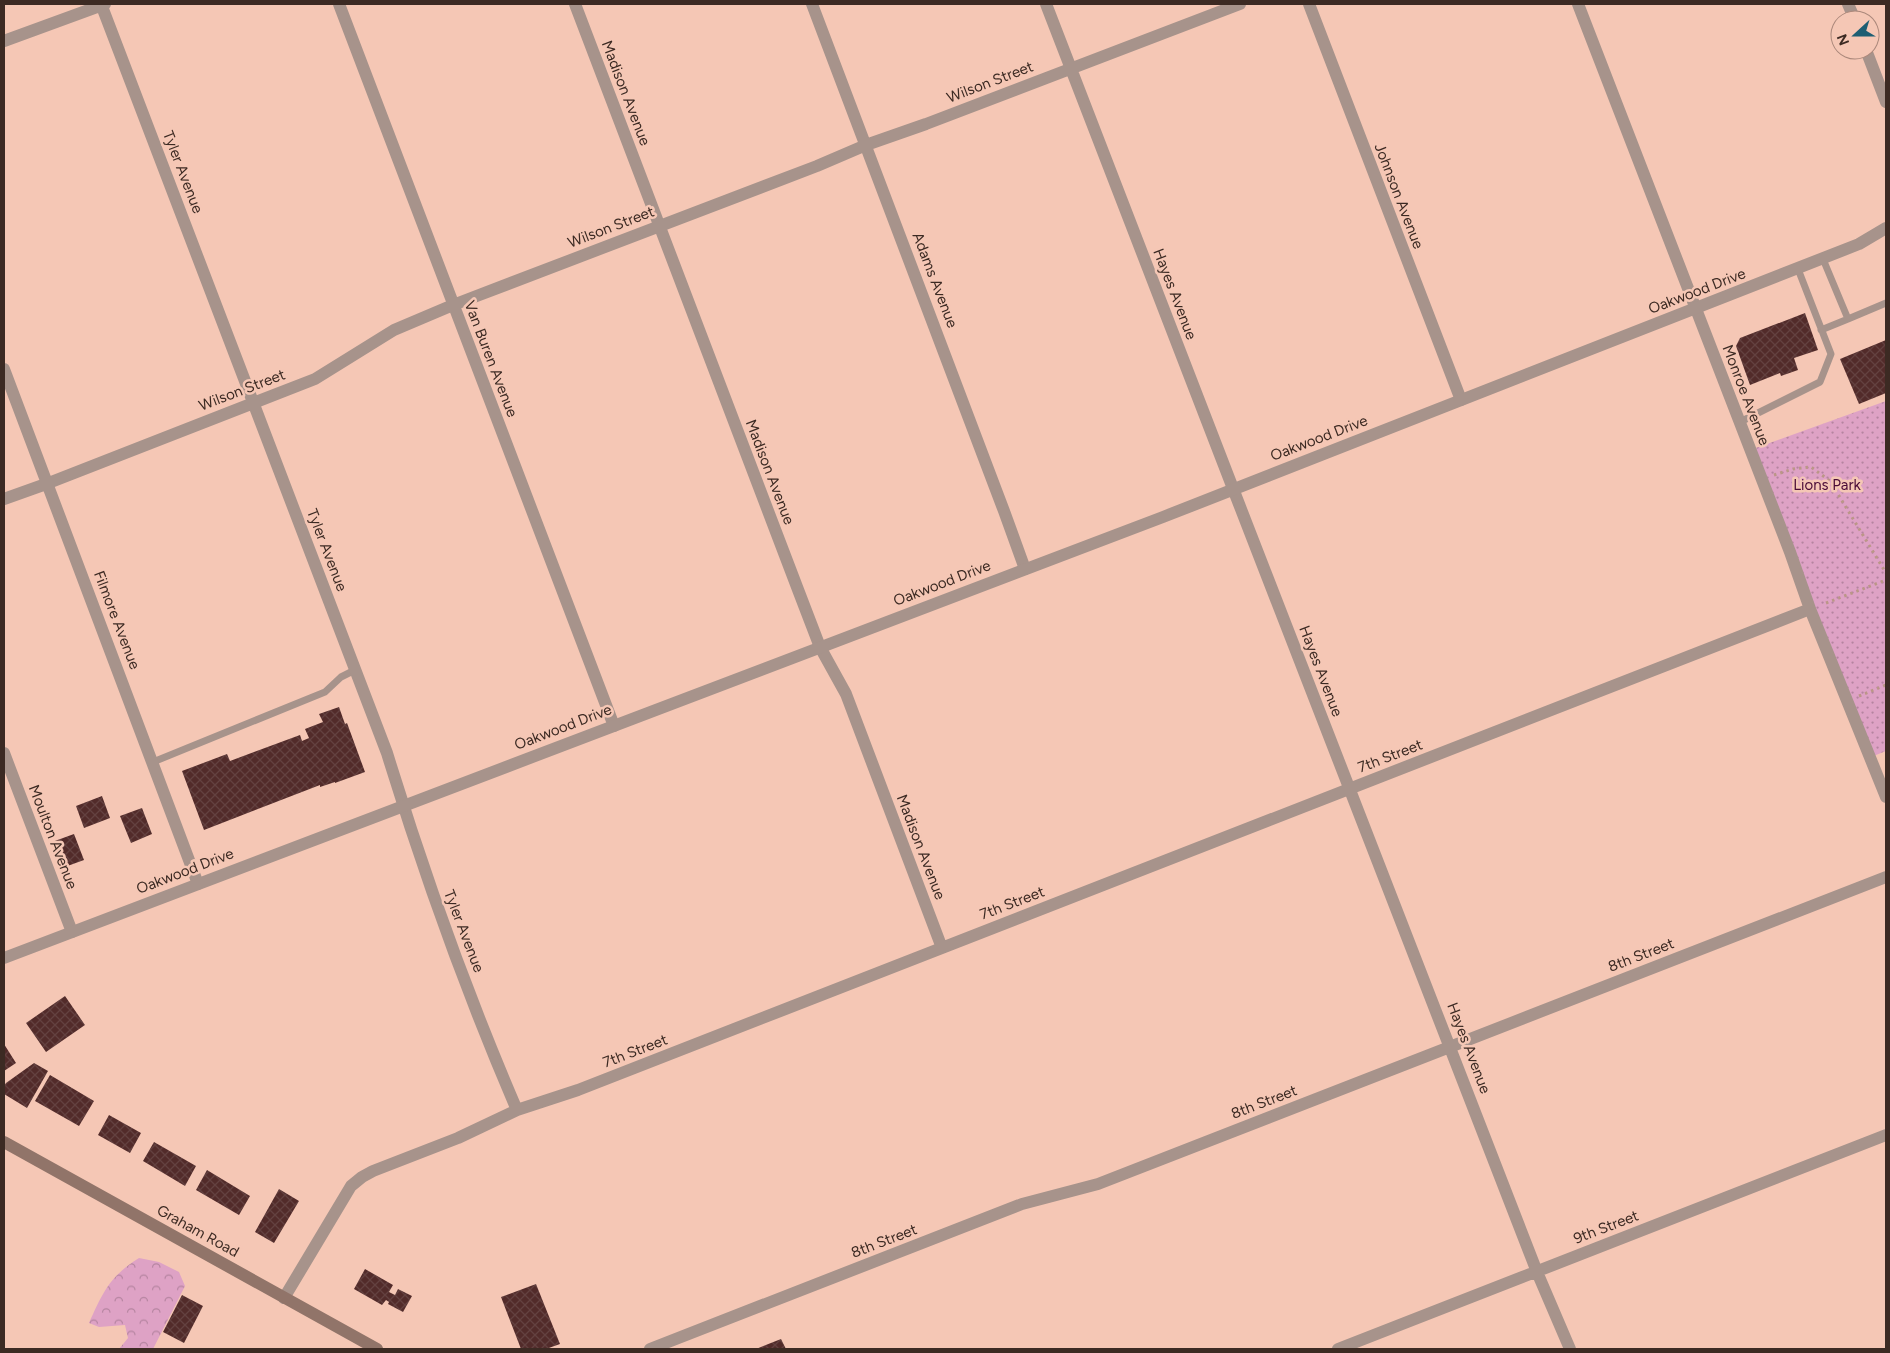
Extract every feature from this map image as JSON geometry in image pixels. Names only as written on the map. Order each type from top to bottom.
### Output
[{"type":"main road","name":"Graham Road","points":[[4,1142],[377,1349]]},
{"type":"street","points":[[4,42],[102,4]]},
{"type":"street","name":"Tyler Avenue","points":[[102,4],[387,753],[421,865],[495,1059],[517,1110]]},
{"type":"street","name":"Van Buren Avenue","points":[[338,4],[614,726]]},
{"type":"street","name":"Madison Avenue","points":[[575,4],[820,647],[846,694],[942,948]]},
{"type":"street","name":"Adams Avenue","points":[[812,4],[1004,510],[1024,569]]},
{"type":"street","name":"Hayes Avenue","points":[[1046,4],[1349,789],[1570,1349]]},
{"type":"street","name":"Wilson Street","points":[[4,499],[315,380],[394,330],[453,304],[1240,4]]},
{"type":"street","name":"Johnson Avenue","points":[[1309,4],[1461,400]]},
{"type":"street","name":"Monroe Avenue","points":[[1578,4],[1810,608],[1886,797]]},
{"type":"street","points":[[1870,60],[1886,102]]},
{"type":"street","name":"Oakwood Drive","points":[[4,958],[1163,517],[1233,488],[1798,269],[1859,244],[1886,228]]},
{"type":"street","name":"Filmore Avenue","points":[[4,370],[198,884]]},
{"type":"street","name":"7th Street","points":[[284,1298],[351,1186],[373,1171],[458,1138],[517,1110],[578,1090],[1810,608]]},
{"type":"street","name":"Moulton Avenue","points":[[4,753],[72,932]]},
{"type":"street","name":"8th Street","points":[[650,1349],[1022,1204],[1098,1184],[1886,877]]},
{"type":"street","name":"9th Street","points":[[1338,1349],[1886,1135]]},
{"type":"lane","points":[[1823,259],[1848,319]]},
{"type":"lane","points":[[1740,422],[1820,382],[1831,354],[1798,269]]},
{"type":"lane","points":[[1821,330],[1886,303]]},
{"type":"lane","points":[[153,762],[325,692],[341,676],[355,670]]},
{"type":"path","points":[[1762,479],[1811,467],[1821,472],[1830,481],[1886,573]]},
{"type":"path","points":[[1826,602],[1886,580]]},
{"type":"path","points":[[1848,700],[1886,685]]},
{"type":"green space","name":"Lions Park","points":[[1886,401],[1886,751],[1871,757],[1750,450]]},
{"type":"green space","points":[[139,1258],[159,1262],[179,1272],[185,1286],[153,1349],[119,1349],[128,1338],[125,1325],[99,1327],[89,1323],[114,1278]]},
{"type":"building","points":[[1805,313],[1818,350],[1794,358],[1798,370],[1781,376],[1780,373],[1750,385],[1736,346],[1740,338]]},
{"type":"building","points":[[1886,340],[1886,393],[1859,404],[1840,359]]},
{"type":"building","points":[[339,707],[365,772],[335,783],[320,787],[320,785],[204,830],[182,771],[227,754],[230,761],[300,735],[302,741],[309,738],[305,729],[323,722],[319,714]]},
{"type":"building","points":[[102,796],[110,818],[84,828],[76,806]]},
{"type":"building","points":[[142,808],[152,834],[131,843],[120,816]]},
{"type":"building","points":[[74,834],[84,860],[62,868],[52,842]]},
{"type":"building","points":[[65,996],[85,1025],[46,1052],[26,1023]]},
{"type":"building","points":[[4,1044],[16,1063],[4,1071]]},
{"type":"building","points":[[34,1063],[48,1071],[27,1108],[4,1094],[4,1086]]},
{"type":"building","points":[[50,1075],[94,1101],[79,1126],[35,1101]]},
{"type":"building","points":[[109,1115],[141,1133],[130,1153],[98,1135]]},
{"type":"building","points":[[154,1142],[196,1166],[185,1186],[143,1161]]},
{"type":"building","points":[[207,1170],[250,1196],[239,1215],[196,1190]]},
{"type":"building","points":[[279,1189],[299,1201],[274,1243],[255,1232]]},
{"type":"building","points":[[365,1269],[393,1285],[389,1292],[395,1295],[398,1289],[412,1296],[403,1312],[388,1304],[389,1302],[386,1300],[382,1305],[354,1289]]},
{"type":"building","points":[[536,1284],[560,1344],[546,1349],[521,1349],[501,1297]]},
{"type":"building","points":[[182,1295],[203,1306],[184,1343],[163,1332]]},
{"type":"building","points":[[781,1339],[786,1349],[756,1349]]}]
